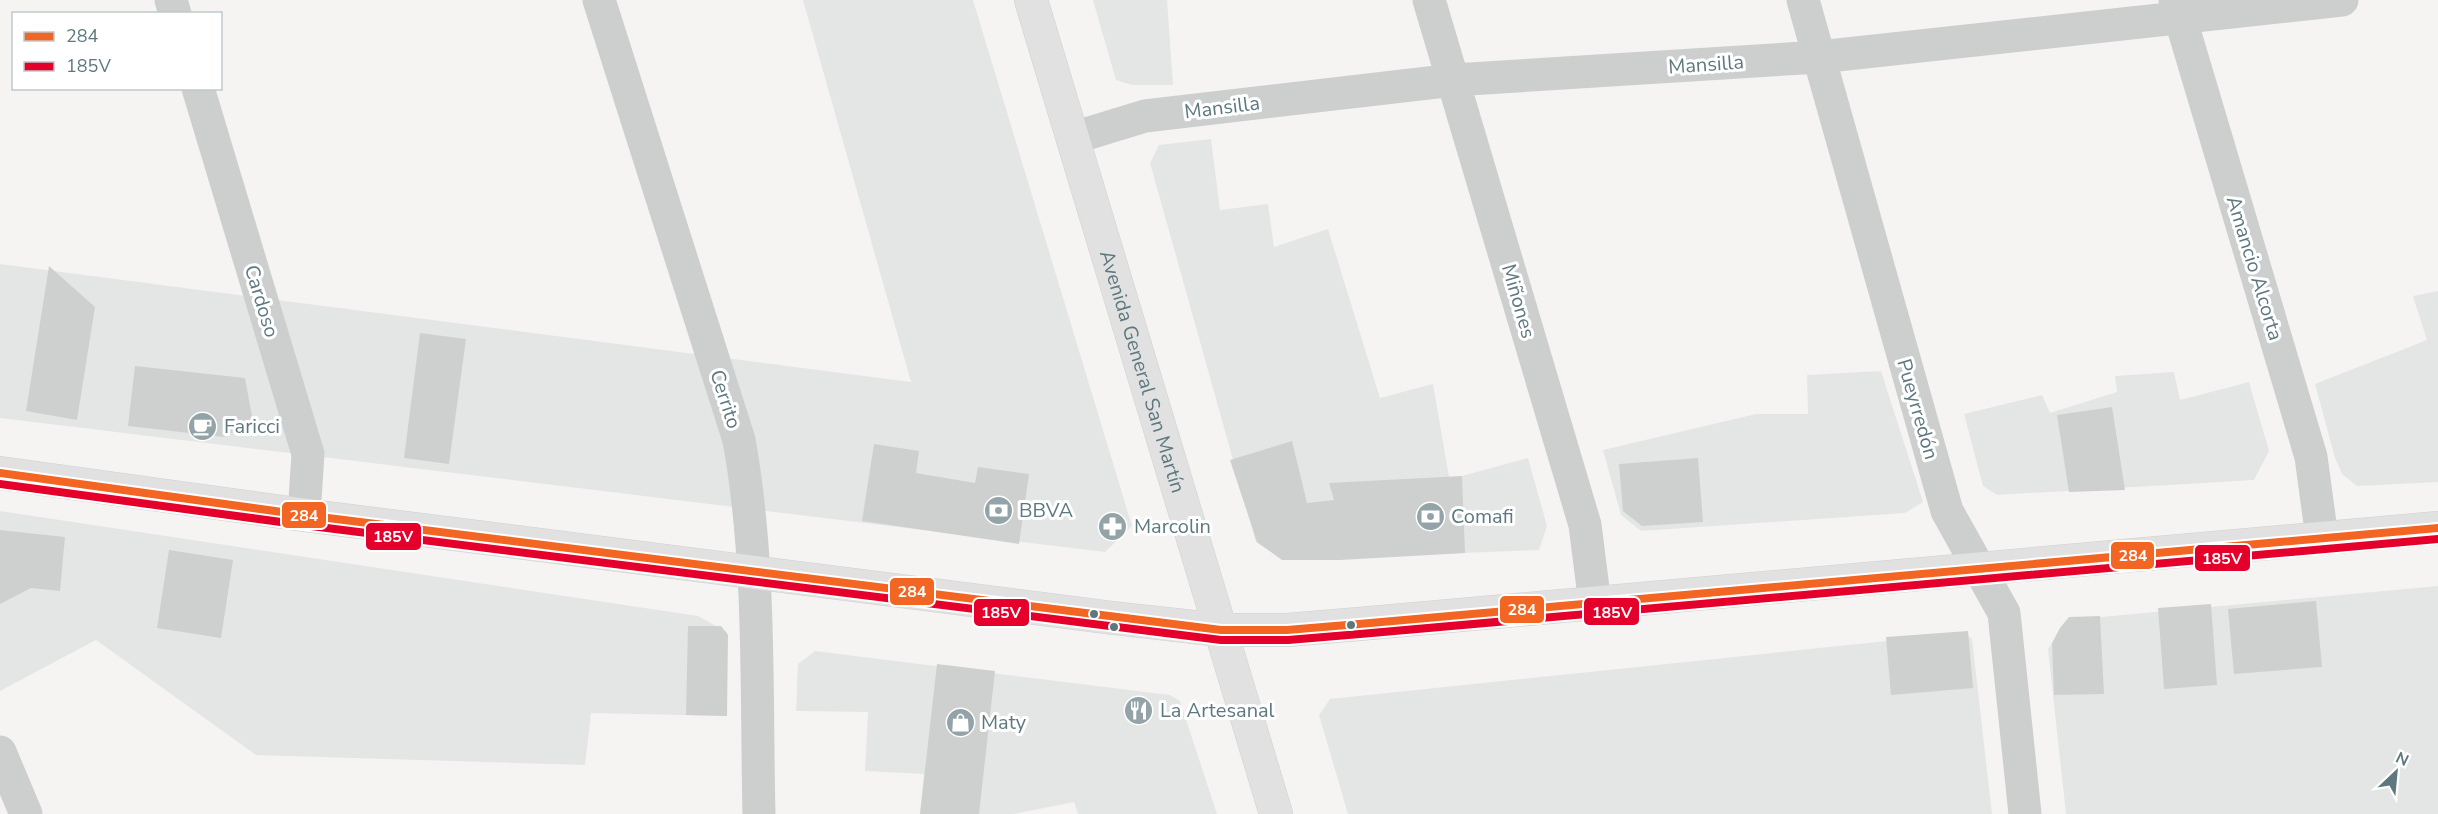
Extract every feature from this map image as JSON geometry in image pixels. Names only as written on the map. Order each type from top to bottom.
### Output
[{"type":"main road","name":"Avenida General San Martín","points":[[1031,0],[1276,814]]},
{"type":"main road","points":[[0,473],[754,573],[1221,630],[1287,630],[2438,528]]},
{"type":"street","name":"Cerrito","points":[[599,0],[739,440],[748,488],[754,573],[759,814]]},
{"type":"street","name":"Miñones","points":[[1430,0],[1585,525],[1595,604]]},
{"type":"street","name":"Pueyrredón","points":[[1803,0],[1947,511],[2004,613],[2025,814]]},
{"type":"street","name":"Mansilla","points":[[1073,138],[1145,116],[1454,80],[1819,57],[2178,9],[2342,0]]},
{"type":"street","name":"Amancio Alcorta","points":[[2178,9],[2311,457],[2322,538]]},
{"type":"street","name":"Cardoso","points":[[199,90],[308,454],[304,515]]},
{"type":"street","points":[[0,752],[26,814]]},
{"type":"shaded area","points":[[803,0],[973,0],[1132,526],[1105,552],[0,418],[0,264],[911,382]]},
{"type":"shaded area","points":[[1093,0],[1167,0],[1173,85],[1132,85],[1116,80]]},
{"type":"shaded area","points":[[1211,139],[1220,210],[1268,204],[1274,247],[1328,229],[1380,398],[1433,384],[1449,477],[1462,476],[1528,458],[1547,526],[1539,550],[1283,560],[1256,542],[1150,163],[1159,145]]},
{"type":"shaded area","points":[[2438,291],[2438,482],[2357,486],[2342,474],[2335,458],[2315,384],[2427,340],[2413,296]]},
{"type":"shaded area","points":[[1881,371],[1923,502],[1905,513],[1641,531],[1621,515],[1603,450],[1756,414],[1808,414],[1807,375]]},
{"type":"shaded area","points":[[2174,372],[2180,400],[2249,382],[2269,451],[2254,480],[1997,495],[1983,486],[1964,414],[2042,395],[2050,413],[2117,392],[2115,376]]},
{"type":"shaded area","points":[[0,511],[698,616],[727,632],[727,716],[591,713],[585,765],[256,755],[96,640],[0,691]]},
{"type":"shaded area","points":[[2438,586],[2438,814],[2066,814],[2048,649],[2069,620]]},
{"type":"shaded area","points":[[1964,633],[1972,639],[1992,814],[1348,814],[1319,715],[1330,699]]},
{"type":"shaded area","points":[[815,651],[1170,695],[1180,701],[1217,814],[1078,814],[1074,802],[1014,814],[920,814],[924,774],[865,771],[868,712],[796,711],[798,664]]},
{"type":"building","points":[[49,266],[95,307],[77,420],[26,411]]},
{"type":"building","points":[[420,333],[466,339],[449,464],[404,458]]},
{"type":"building","points":[[135,366],[245,378],[253,422],[224,437],[128,426]]},
{"type":"building","points":[[2112,407],[2125,490],[2069,492],[2057,415]]},
{"type":"building","points":[[1292,441],[1307,503],[1334,500],[1329,483],[1462,476],[1465,553],[1340,560],[1282,560],[1257,542],[1230,460]]},
{"type":"building","points":[[874,444],[919,451],[916,473],[975,483],[978,467],[1029,474],[1019,544],[862,521]]},
{"type":"building","points":[[1698,458],[1703,522],[1642,526],[1623,511],[1619,464]]},
{"type":"building","points":[[0,530],[65,537],[60,591],[31,588],[0,604]]},
{"type":"building","points":[[169,550],[233,560],[221,638],[157,628]]},
{"type":"building","points":[[2316,601],[2322,667],[2234,674],[2228,609]]},
{"type":"building","points":[[2211,604],[2217,685],[2164,689],[2158,608]]},
{"type":"building","points":[[2100,616],[2104,694],[2054,695],[2052,643],[2060,628],[2069,617]]},
{"type":"building","points":[[688,626],[721,626],[728,635],[727,716],[686,715]]},
{"type":"building","points":[[1968,631],[1973,688],[1891,695],[1886,637]]},
{"type":"building","name":"Maty","points":[[937,664],[995,671],[979,814],[920,814]]},
{"type":"transit line","name":"284","points":[[0,473],[304,515],[1221,630],[1287,630],[1359,624],[2438,528]]},
{"type":"transit line","name":"185V","points":[[0,484],[303,525],[1221,640],[1288,640],[2438,539]]},
{"type":"place","name":"Faricci","points":[[203,426]]},
{"type":"place","name":"BBVA","points":[[998,510]]},
{"type":"place","name":"Comafi","points":[[1430,516]]},
{"type":"place","name":"Marcolin","points":[[1113,526]]},
{"type":"place","name":"La Artesanal","points":[[1139,710]]},
{"type":"place","name":"Maty","points":[[960,722]]}]
